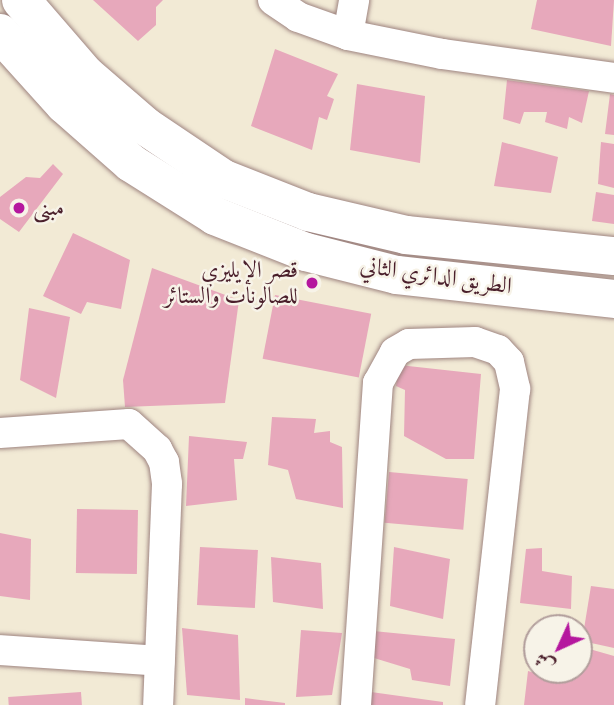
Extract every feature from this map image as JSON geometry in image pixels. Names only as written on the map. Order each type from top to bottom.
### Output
[{"type":"main road","name":"الطريق الدائري الثاني","points":[[21,0],[86,75],[145,126],[224,179],[308,212],[407,236],[614,256]]},
{"type":"main road","name":"الطريق الدائري الثاني","points":[[0,33],[64,104],[131,163],[215,216],[306,253],[397,275],[614,299]]},
{"type":"street","points":[[272,0],[298,16],[348,35],[442,54],[614,78]]},
{"type":"street","points":[[348,35],[354,0]]},
{"type":"street","points":[[356,705],[377,383],[395,352],[409,344],[475,342],[498,350],[509,362],[515,389],[480,705]]},
{"type":"street","points":[[0,433],[129,424],[144,432],[157,449],[164,462],[167,484],[158,705]]},
{"type":"street","points":[[0,650],[160,661]]},
{"type":"building","points":[[93,0],[163,0],[156,7],[156,25],[138,41]]},
{"type":"building","points":[[537,0],[614,0],[611,46],[531,29]]},
{"type":"building","points":[[275,49],[338,74],[327,96],[334,99],[327,120],[319,117],[312,150],[251,126]]},
{"type":"building","points":[[507,80],[589,91],[582,123],[569,117],[567,129],[545,122],[547,112],[524,112],[520,124],[503,119]]},
{"type":"building","points":[[357,84],[425,96],[420,163],[350,150]]},
{"type":"building","points":[[610,94],[614,95],[614,135],[605,134]]},
{"type":"building","points":[[502,142],[558,157],[551,193],[494,186]]},
{"type":"building","points":[[601,142],[614,144],[614,188],[598,184]]},
{"type":"building","name":"مبنى","points":[[53,164],[63,174],[19,232],[0,219],[0,197],[26,177],[40,178]]},
{"type":"building","points":[[596,192],[614,195],[614,224],[592,221]]},
{"type":"building","points":[[73,233],[130,260],[121,309],[87,302],[81,314],[43,296]]},
{"type":"building","points":[[152,268],[239,300],[225,403],[125,407],[123,380]]},
{"type":"building","points":[[275,295],[371,314],[359,378],[263,359]]},
{"type":"building","points":[[29,308],[70,317],[56,398],[20,380]]},
{"type":"building","points":[[399,365],[481,374],[474,459],[446,459],[404,436],[405,390],[396,386]]},
{"type":"building","points":[[272,417],[316,419],[314,433],[330,431],[330,442],[342,447],[343,508],[296,499],[288,470],[268,465]]},
{"type":"building","points":[[189,436],[247,442],[243,459],[234,459],[237,500],[186,506]]},
{"type":"building","points":[[389,472],[468,479],[463,530],[385,523]]},
{"type":"building","points":[[77,509],[138,510],[137,574],[76,573]]},
{"type":"building","points":[[0,533],[31,539],[30,600],[0,596]]},
{"type":"building","points":[[200,547],[258,550],[255,608],[197,605]]},
{"type":"building","points":[[394,547],[450,559],[443,619],[390,606]]},
{"type":"building","points":[[542,548],[542,571],[572,576],[571,609],[520,603],[526,549]]},
{"type":"building","points":[[271,557],[321,563],[323,609],[273,602]]},
{"type":"building","points":[[591,586],[614,589],[614,648],[593,643],[593,614],[586,614]]},
{"type":"building","points":[[182,628],[238,635],[240,700],[187,695]]},
{"type":"building","points":[[301,630],[342,633],[332,695],[296,697]]},
{"type":"building","points":[[373,631],[455,639],[450,686],[412,680],[410,669],[374,658]]},
{"type":"building","points":[[593,650],[614,656],[614,705],[524,705],[526,684],[593,684]]},
{"type":"building","points":[[81,692],[82,705],[9,705],[8,697]]},
{"type":"building","points":[[371,692],[443,702],[443,705],[371,705]]},
{"type":"building","points":[[245,698],[285,703],[285,705],[245,705]]},
{"type":"place","name":"مبنى","points":[[19,208]]},
{"type":"place","name":"قصر الإيليزي للصالونات والستائر","points":[[312,283]]}]
